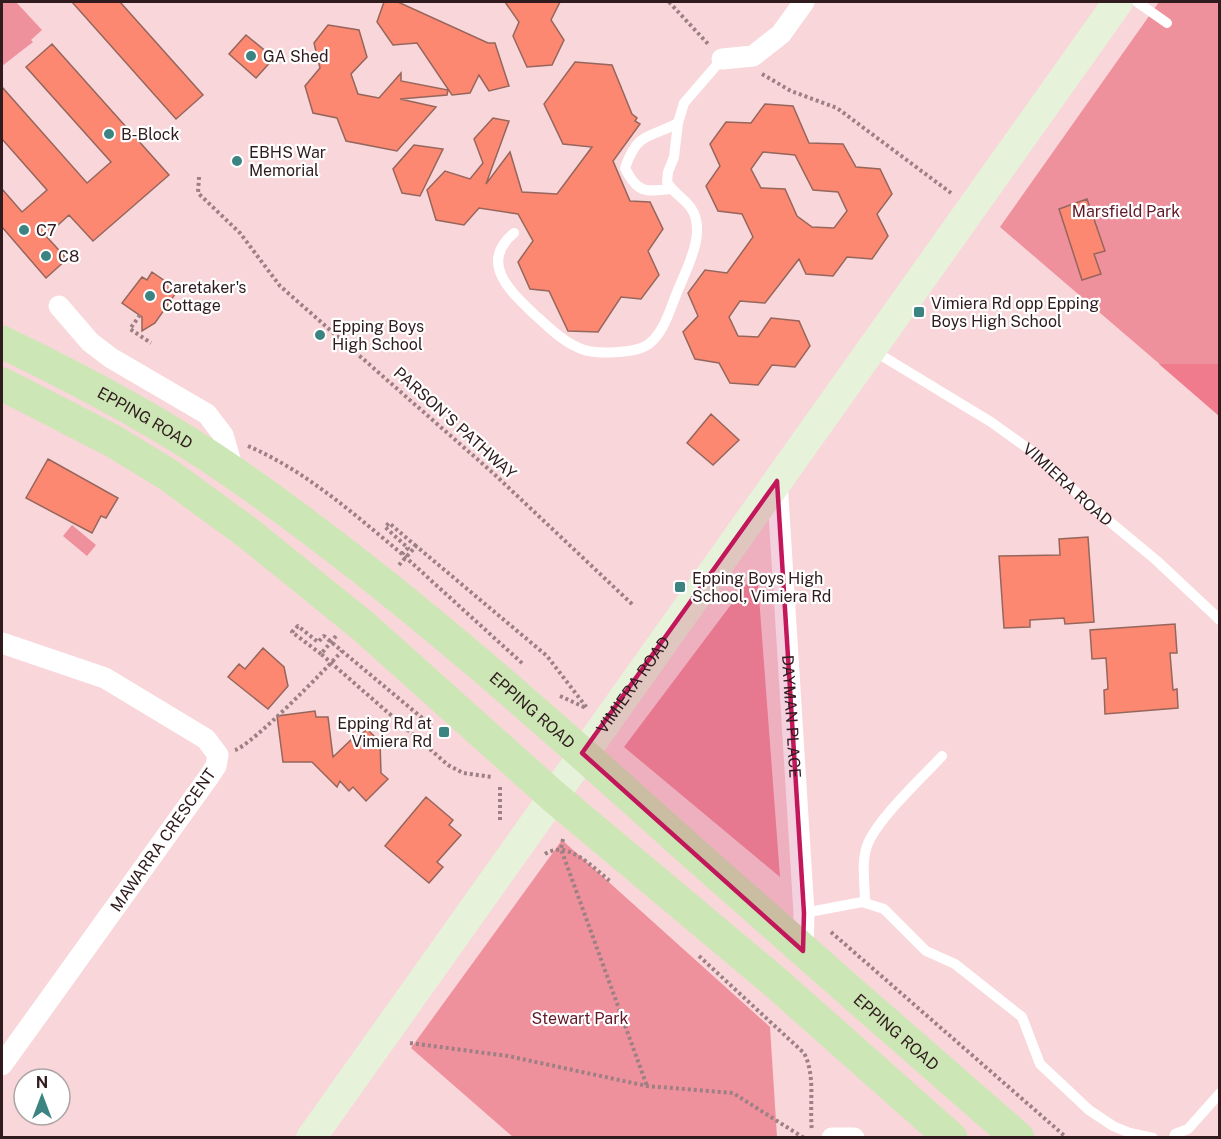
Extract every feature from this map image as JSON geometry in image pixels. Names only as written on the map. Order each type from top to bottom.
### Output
[{"type":"main road","name":"EPPING ROAD","points":[[2,342],[58,369],[166,429],[234,473],[365,572],[582,753],[803,951],[1018,1137]]},
{"type":"main road","points":[[2,384],[113,441],[166,474],[248,533],[363,626],[554,796],[775,982],[951,1137]]},
{"type":"street","points":[[722,59],[753,56],[781,34],[804,2]]},
{"type":"street","name":"VIMIERA ROAD","points":[[311,1137],[1118,2]]},
{"type":"street","points":[[59,306],[90,342],[111,358],[207,414],[223,435],[234,473]]},
{"type":"street","name":"DAYMAN PLACE","points":[[777,482],[804,913],[803,951]]},
{"type":"street","name":"MAWARRA CRESCENT","points":[[2,643],[105,678],[206,739],[218,755],[216,766],[208,778],[2,1065]]},
{"type":"street","points":[[832,1137],[854,1137]]},
{"type":"lane","points":[[1137,2],[1167,23]]},
{"type":"lane","points":[[514,233],[504,242],[498,263],[501,276],[506,286],[552,330],[581,350],[602,353],[648,345],[661,330],[669,314],[696,242],[696,217],[690,206],[671,189],[667,182],[674,157],[678,123],[684,103],[722,59]]},
{"type":"lane","points":[[671,189],[648,192],[633,184],[625,168],[632,148],[646,135],[663,131],[678,123]]},
{"type":"lane","name":"VIMIERA ROAD","points":[[871,349],[991,422],[1033,452],[1092,507],[1156,560],[1220,620]]},
{"type":"lane","points":[[866,902],[864,867],[867,846],[876,829],[942,756]]},
{"type":"lane","points":[[804,913],[866,902],[884,909],[926,951],[955,964],[1022,1017],[1040,1064],[1089,1110],[1113,1126],[1130,1133],[1153,1137]]},
{"type":"lane","points":[[1174,1137],[1175,1134],[1188,1129],[1220,1094]]},
{"type":"path","points":[[669,2],[722,59],[772,77],[790,91],[837,108],[951,193]]},
{"type":"path","name":"PARSON'S PATHWAY","points":[[199,177],[198,193],[240,233],[280,286],[493,473],[633,605]]},
{"type":"path","points":[[140,315],[130,329],[151,343]]},
{"type":"path","points":[[223,435],[278,459],[346,508],[402,554],[530,670]]},
{"type":"path","points":[[402,554],[408,548],[385,527],[389,523],[416,546]]},
{"type":"path","points":[[321,654],[292,632],[298,626],[318,642],[324,636],[440,733]]},
{"type":"path","points":[[218,755],[242,748],[342,651]]},
{"type":"path","points":[[547,656],[587,708],[556,694]]},
{"type":"path","points":[[448,765],[463,773],[493,777],[484,770]]},
{"type":"path","points":[[500,785],[500,820]]},
{"type":"path","points":[[563,839],[561,849],[647,1086]]},
{"type":"path","points":[[561,849],[572,852],[616,886]]},
{"type":"path","name":"EPPING ROAD","points":[[831,932],[1067,1137]]},
{"type":"path","points":[[694,952],[804,1053],[812,1068],[809,1104],[813,1137]]},
{"type":"path","points":[[410,1042],[508,1056],[647,1086],[733,1094],[804,1137]]},
{"type":"highlighted area","points":[[777,481],[804,913],[803,951],[582,753]]},
{"type":"green space","points":[[2,2],[16,2],[42,30],[31,40],[33,42],[2,66]]},
{"type":"green space","name":"Marsfield Park","points":[[1159,2],[1219,2],[1219,415],[1000,227]]},
{"type":"green space","points":[[72,525],[96,545],[87,556],[63,536]]},
{"type":"green space","points":[[757,570],[780,877],[624,747]]},
{"type":"green space","name":"Stewart Park","points":[[562,840],[770,1027],[777,1137],[513,1137],[411,1048]]},
{"type":"shaded area","points":[[1159,364],[1219,364],[1219,416]]},
{"type":"building","points":[[72,2],[120,2],[203,95],[176,119]]},
{"type":"building","points":[[384,2],[398,2],[488,43],[495,43],[509,86],[489,91],[479,75],[470,93],[452,95],[417,43],[393,45],[377,22]]},
{"type":"building","points":[[505,2],[560,2],[551,20],[564,40],[552,65],[527,67],[513,36],[519,22]]},
{"type":"building","points":[[328,25],[359,30],[367,57],[351,74],[358,94],[379,98],[401,73],[401,81],[448,90],[447,95],[400,99],[436,107],[397,151],[346,141],[337,118],[313,113],[305,86],[320,68],[314,43]]},
{"type":"building","name":"GA Shed","points":[[246,35],[274,58],[256,78],[229,54]]},
{"type":"building","points":[[52,44],[169,175],[93,241],[69,215],[46,236],[67,259],[46,278],[2,227],[2,189],[22,212],[47,190],[2,139],[2,87],[87,183],[111,162],[26,67]]},
{"type":"building","points":[[575,62],[612,65],[632,114],[637,118],[635,121],[640,124],[613,161],[630,201],[650,202],[663,229],[648,251],[659,275],[641,299],[621,297],[598,332],[568,331],[549,291],[530,289],[518,262],[533,241],[518,214],[479,208],[464,225],[436,220],[427,190],[445,171],[470,179],[483,163],[474,139],[493,118],[509,121],[486,184],[510,152],[522,192],[557,194],[592,147],[563,144],[544,104]]},
{"type":"building","points":[[765,104],[793,106],[809,143],[843,144],[856,167],[880,169],[892,194],[877,214],[888,236],[872,259],[847,257],[833,276],[806,274],[799,259],[765,303],[740,301],[729,317],[738,336],[758,337],[771,318],[799,321],[810,346],[795,367],[772,365],[758,385],[730,383],[719,363],[695,359],[683,332],[698,316],[688,293],[705,270],[727,273],[753,237],[742,214],[718,211],[706,186],[720,166],[710,144],[726,122],[751,123]],"holes":[[[763,152],[795,155],[813,190],[838,192],[847,211],[834,228],[812,227],[797,216],[785,189],[761,188],[751,169]]]},
{"type":"building","points":[[414,145],[443,149],[420,196],[402,193],[393,169]]},
{"type":"building","points":[[1087,199],[1105,251],[1094,254],[1101,274],[1082,280],[1059,209]]},
{"type":"building","name":"Caretaker's Cottage","points":[[152,272],[178,290],[155,323],[142,331],[142,317],[122,303],[142,277],[147,280]]},
{"type":"building","points":[[711,414],[739,440],[713,465],[687,443]]},
{"type":"building","points":[[48,459],[118,498],[106,518],[101,516],[92,533],[26,498]]},
{"type":"building","points":[[1088,537],[1094,622],[1065,624],[1064,618],[1030,620],[1030,627],[1004,628],[999,556],[1060,555],[1059,539]]},
{"type":"building","points":[[1175,624],[1177,653],[1170,653],[1173,690],[1177,689],[1178,708],[1105,714],[1104,690],[1108,689],[1106,658],[1092,659],[1090,630]]},
{"type":"building","points":[[263,648],[284,667],[288,686],[268,709],[228,677],[239,664],[245,669]]},
{"type":"building","points":[[315,711],[316,717],[328,717],[333,757],[353,738],[356,740],[367,729],[380,742],[381,773],[388,779],[366,801],[353,787],[349,791],[340,781],[337,787],[312,762],[283,762],[277,716]]},
{"type":"building","points":[[426,797],[453,820],[449,825],[461,835],[437,862],[443,867],[429,883],[385,846]]},
{"type":"place","name":"GA Shed","points":[[251,56]]},
{"type":"place","name":"B-Block","points":[[109,134]]},
{"type":"place","name":"EBHS War Memorial","points":[[237,161]]},
{"type":"place","name":"C7","points":[[24,230]]},
{"type":"place","name":"C8","points":[[46,256]]},
{"type":"place","name":"Caretaker's Cottage","points":[[150,296]]},
{"type":"place","name":"Vimiera Rd opp Epping Boys High School","points":[[919,312]]},
{"type":"place","name":"Epping Boys High School","points":[[320,335]]},
{"type":"place","name":"Epping Boys High School, Vimiera Rd","points":[[680,587]]},
{"type":"place","name":"Epping Rd at Vimiera Rd","points":[[444,732]]}]
